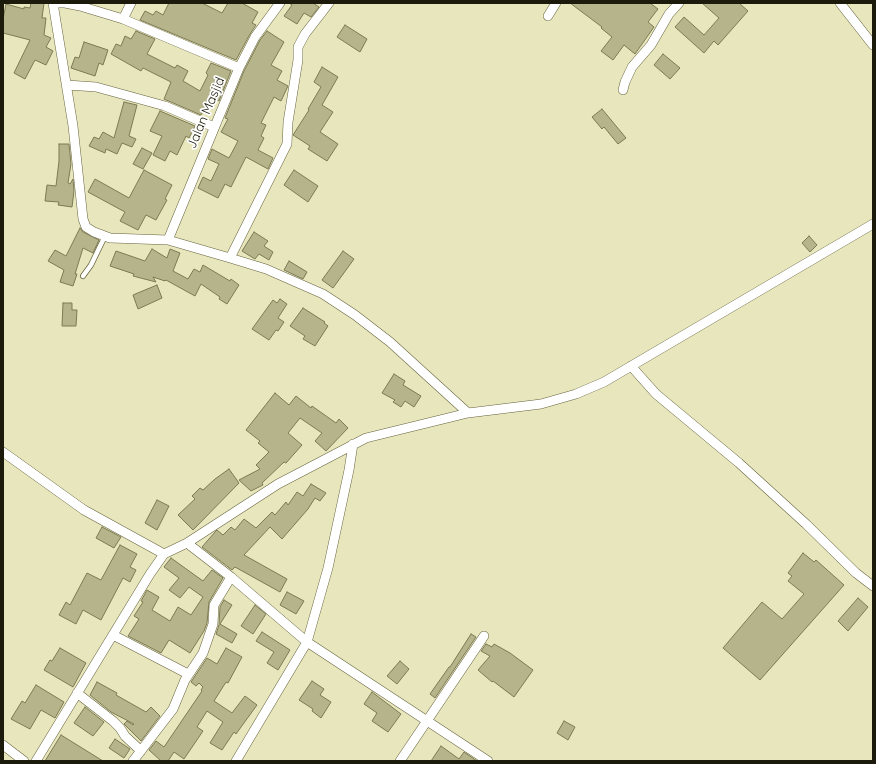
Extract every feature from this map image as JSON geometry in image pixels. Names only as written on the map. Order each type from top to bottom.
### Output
[{"type":"street","points":[[239,68],[123,19],[80,6],[65,3],[53,3],[67,85],[83,219],[86,227],[94,232],[110,238],[168,240],[266,269],[323,294],[355,315],[390,342],[468,413]]},
{"type":"street","points":[[123,19],[131,3]]},
{"type":"street","name":"Jalan Masjid","points":[[168,240],[239,68],[255,37],[280,3]]},
{"type":"street","points":[[230,258],[287,144],[288,122],[298,60],[298,47],[329,3]]},
{"type":"street","points":[[548,16],[556,3]]},
{"type":"street","points":[[623,90],[632,67],[651,45],[668,14],[678,3]]},
{"type":"street","points":[[840,3],[873,45]]},
{"type":"street","points":[[67,85],[96,87],[165,106],[214,127]]},
{"type":"street","points":[[36,761],[150,574],[164,554],[186,543],[278,484],[366,438],[468,413],[542,404],[569,396],[604,382],[873,224]]},
{"type":"street","points":[[631,366],[656,394],[744,468],[873,586]]},
{"type":"street","points":[[236,761],[307,642],[328,568],[349,470],[353,444]]},
{"type":"street","points":[[3,452],[84,510],[164,554]]},
{"type":"street","points":[[186,543],[231,577],[307,642],[428,720],[488,761]]},
{"type":"street","points":[[133,761],[173,709],[184,680],[202,653],[213,624],[214,605],[231,577]]},
{"type":"street","points":[[113,635],[188,674]]},
{"type":"street","points":[[400,761],[484,636]]},
{"type":"street","points":[[78,693],[113,721],[141,751]]},
{"type":"street","points":[[3,745],[24,761]]},
{"type":"lane","points":[[83,276],[91,265],[106,236]]},
{"type":"building","points":[[31,3],[44,3],[42,18],[46,18],[44,35],[51,38],[46,47],[53,51],[46,65],[35,60],[25,79],[14,73],[30,40],[3,33],[3,19],[6,4],[24,9],[24,7],[30,8]]},
{"type":"building","points":[[169,3],[202,3],[222,13],[228,3],[242,3],[258,12],[252,23],[256,25],[236,60],[140,20],[145,11],[153,15],[156,11],[163,15]]},
{"type":"building","points":[[289,3],[313,3],[319,7],[311,17],[304,13],[297,24],[284,16],[292,5]]},
{"type":"building","points":[[570,3],[650,3],[658,9],[648,22],[654,27],[635,54],[624,45],[613,60],[601,51],[612,37],[601,28],[602,27]]},
{"type":"building","points":[[702,3],[739,3],[748,11],[718,45],[714,41],[704,53],[675,27],[684,17],[704,35],[719,18]]},
{"type":"building","points":[[345,25],[367,39],[360,52],[337,37]]},
{"type":"building","points":[[136,31],[155,39],[147,54],[175,68],[177,65],[188,71],[183,81],[200,91],[208,75],[206,73],[211,63],[231,71],[219,101],[211,97],[201,115],[164,99],[171,82],[143,68],[141,71],[111,54],[116,44],[121,46],[125,36],[131,39]]},
{"type":"building","points":[[267,31],[284,42],[271,65],[282,71],[277,80],[288,86],[281,101],[274,97],[261,123],[266,125],[261,136],[264,138],[258,150],[273,158],[268,169],[246,157],[231,187],[225,184],[218,198],[198,188],[203,177],[211,181],[219,164],[208,159],[212,149],[229,158],[238,141],[221,132],[228,119],[225,118],[244,71],[260,40]]},
{"type":"building","points":[[84,42],[108,50],[103,65],[99,63],[95,76],[71,68],[75,57],[79,58]]},
{"type":"building","points":[[663,54],[680,68],[670,79],[654,65]]},
{"type":"building","points":[[322,67],[338,77],[322,105],[333,112],[320,132],[338,144],[327,161],[308,149],[310,146],[293,135],[309,110],[308,109],[321,87],[314,82]]},
{"type":"building","points":[[124,102],[137,105],[129,136],[136,139],[132,147],[122,143],[117,154],[106,149],[105,153],[89,146],[94,137],[99,139],[103,132],[114,138]]},
{"type":"building","points":[[602,109],[626,138],[618,144],[604,127],[602,129],[592,117]]},
{"type":"building","points":[[160,111],[195,126],[189,138],[186,136],[177,155],[170,151],[165,161],[153,155],[162,136],[150,131]]},
{"type":"building","points":[[59,144],[69,144],[71,164],[68,183],[70,184],[73,179],[74,191],[72,207],[58,205],[59,202],[45,201],[47,185],[56,186],[59,161]]},
{"type":"building","points":[[142,148],[152,153],[143,169],[133,164]]},
{"type":"building","points":[[144,170],[172,185],[165,199],[167,200],[156,220],[146,215],[138,230],[120,221],[125,212],[88,192],[95,179],[129,198]]},
{"type":"building","points":[[294,170],[318,186],[308,202],[284,185]]},
{"type":"building","points":[[80,228],[83,232],[99,240],[93,253],[83,248],[73,286],[60,282],[64,270],[48,261],[55,250],[66,256]]},
{"type":"building","points":[[254,232],[268,241],[264,246],[273,252],[269,260],[259,254],[255,259],[242,251]]},
{"type":"building","points":[[809,236],[817,245],[810,252],[802,243]]},
{"type":"building","points":[[152,249],[167,258],[170,249],[180,253],[173,271],[188,279],[194,269],[200,272],[203,265],[230,281],[231,279],[239,285],[227,304],[219,299],[220,297],[201,284],[195,296],[166,280],[153,277],[156,282],[133,276],[134,274],[110,266],[116,251],[145,261]]},
{"type":"building","points":[[343,251],[354,259],[333,288],[322,280]]},
{"type":"building","points":[[289,261],[307,272],[303,279],[284,270]]},
{"type":"building","points":[[157,285],[162,298],[138,309],[133,295]]},
{"type":"building","points":[[280,299],[287,304],[278,318],[284,322],[269,340],[252,329],[273,300],[277,303]]},
{"type":"building","points":[[63,303],[72,303],[72,310],[77,310],[76,326],[62,326]]},
{"type":"building","points":[[303,308],[325,322],[324,323],[328,326],[315,346],[303,339],[305,336],[290,326]]},
{"type":"building","points":[[394,374],[405,381],[403,385],[421,396],[414,407],[405,401],[401,407],[393,402],[395,400],[382,393]]},
{"type":"building","points":[[275,393],[289,405],[296,396],[311,408],[312,406],[336,423],[339,419],[348,428],[326,451],[315,441],[322,433],[300,418],[288,433],[302,445],[286,463],[284,462],[262,483],[263,485],[251,491],[239,480],[260,469],[256,465],[269,452],[258,443],[260,441],[246,430]]},
{"type":"building","points":[[229,469],[239,483],[193,530],[178,515],[195,499],[192,496],[200,488],[203,490]]},
{"type":"building","points":[[311,484],[326,493],[320,501],[315,498],[308,509],[282,539],[270,527],[244,555],[287,579],[280,592],[235,567],[232,570],[202,547],[217,530],[223,535],[231,527],[235,530],[244,519],[256,528],[272,512],[275,515],[286,502],[288,505],[297,492],[303,496]]},
{"type":"building","points":[[157,500],[169,506],[157,530],[145,523]]},
{"type":"building","points":[[102,527],[121,537],[114,548],[96,538]]},
{"type":"building","points":[[120,545],[137,554],[130,567],[136,570],[130,582],[123,578],[101,620],[83,610],[76,624],[59,615],[66,602],[70,605],[87,573],[101,580]]},
{"type":"building","points":[[803,553],[814,562],[816,560],[844,585],[760,680],[723,648],[762,602],[782,619],[804,594],[788,581],[792,576],[788,573]]},
{"type":"building","points":[[171,558],[203,581],[212,570],[223,578],[209,602],[207,623],[204,631],[190,653],[169,640],[161,653],[128,636],[139,619],[134,616],[143,602],[141,601],[147,590],[159,597],[152,610],[170,621],[178,607],[191,615],[203,597],[189,587],[180,598],[169,590],[179,578],[164,567]]},
{"type":"building","points":[[287,592],[304,601],[296,614],[280,605]]},
{"type":"building","points":[[858,598],[868,607],[848,631],[838,621]]},
{"type":"building","points":[[224,600],[232,605],[220,624],[237,634],[232,643],[216,634],[219,625],[220,607]]},
{"type":"building","points":[[255,605],[266,614],[253,634],[241,626]]},
{"type":"building","points":[[262,632],[290,650],[278,670],[267,663],[274,652],[256,641]]},
{"type":"building","points":[[471,634],[476,637],[435,698],[430,694],[450,667]]},
{"type":"building","points":[[486,644],[492,647],[494,644],[510,653],[533,670],[514,697],[493,681],[492,682],[478,670],[490,656],[481,651]]},
{"type":"building","points":[[60,648],[86,663],[73,687],[44,670]]},
{"type":"building","points":[[226,648],[242,657],[228,683],[226,682],[214,701],[232,713],[245,696],[257,705],[236,734],[234,732],[222,750],[210,743],[223,722],[207,711],[197,727],[203,731],[184,759],[174,752],[168,761],[161,761],[149,750],[156,741],[164,747],[202,691],[201,690],[203,687],[199,683],[196,686],[191,682],[207,658],[217,664]]},
{"type":"building","points":[[400,661],[409,669],[397,684],[387,676]]},
{"type":"building","points":[[312,681],[324,689],[320,695],[331,702],[321,718],[312,711],[313,709],[299,700]]},
{"type":"building","points":[[97,682],[146,712],[151,707],[160,716],[141,741],[124,724],[127,721],[133,725],[134,724],[111,712],[90,695]]},
{"type":"building","points":[[36,685],[64,702],[55,718],[41,710],[30,729],[11,719],[22,701],[25,703]]},
{"type":"building","points":[[372,692],[401,714],[388,732],[372,721],[377,713],[364,704]]},
{"type":"building","points":[[85,707],[104,722],[93,736],[74,723]]},
{"type":"building","points":[[564,721],[575,727],[568,740],[557,733]]},
{"type":"building","points":[[61,735],[103,761],[45,761]]},
{"type":"building","points":[[115,739],[130,749],[124,758],[109,748]]},
{"type":"building","points":[[441,746],[459,759],[464,752],[477,761],[431,761]]}]
